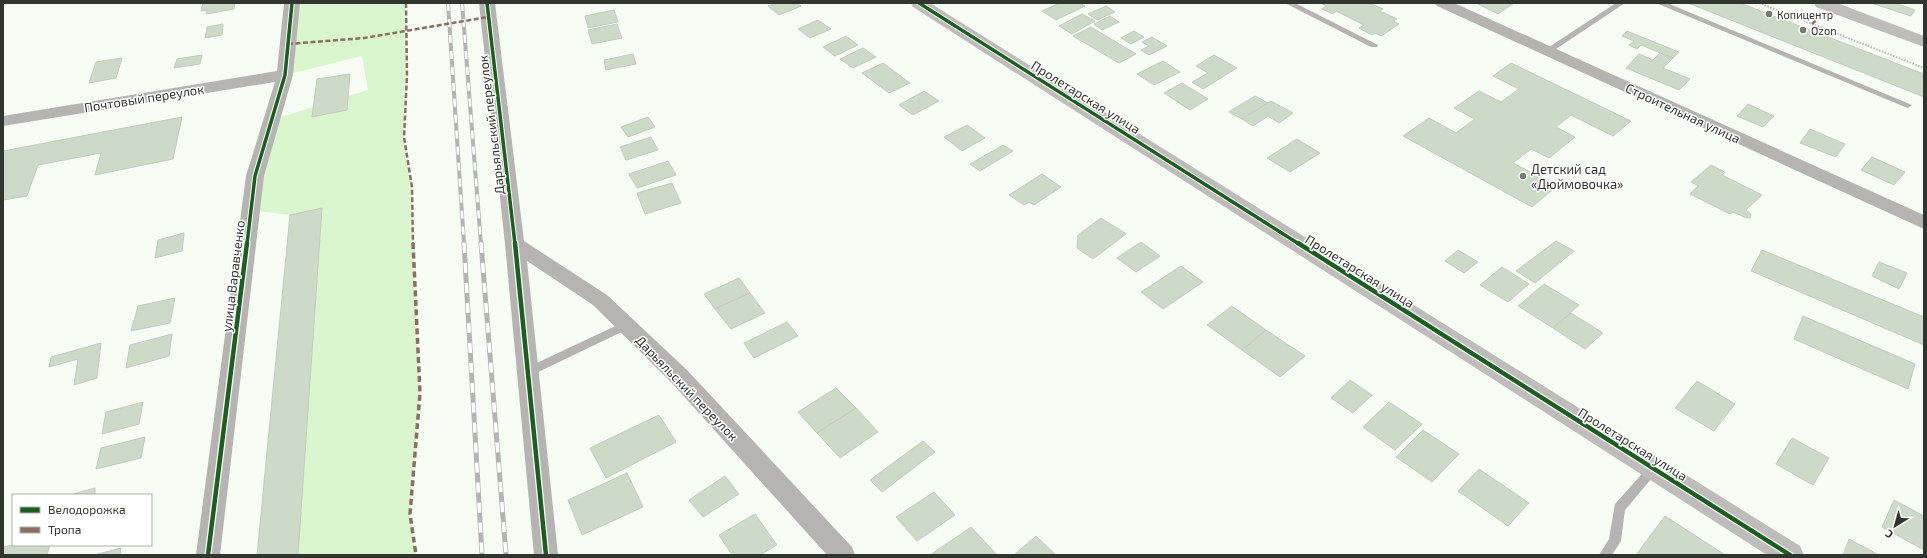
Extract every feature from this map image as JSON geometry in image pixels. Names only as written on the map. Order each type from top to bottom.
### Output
[{"type":"street","name":"улица Варавченко","points":[[208,555],[255,176],[285,75],[292,3]]},
{"type":"street","name":"Дарьяльский переулок","points":[[487,3],[515,244],[600,300],[679,376],[843,555]]},
{"type":"street","name":"Пролетарская улица","points":[[919,3],[1790,555]]},
{"type":"street","name":"Строительная улица","points":[[1442,3],[1924,223]]},
{"type":"street","points":[[1822,3],[1924,42]]},
{"type":"street","name":"Почтовый переулок","points":[[3,121],[285,75]]},
{"type":"street","points":[[515,244],[546,555]]},
{"type":"lane","points":[[1289,3],[1374,45]]},
{"type":"lane","points":[[1547,51],[1621,3]]},
{"type":"lane","points":[[1660,3],[1908,105]]},
{"type":"lane","points":[[528,372],[626,325]]},
{"type":"lane","points":[[1605,555],[1615,541],[1619,508],[1653,469]]},
{"type":"path","points":[[1759,3],[1924,68]]},
{"type":"green space","points":[[292,3],[406,3],[407,76],[404,137],[412,187],[414,274],[420,393],[410,514],[416,555],[298,555],[322,208],[290,215],[251,210],[271,120],[368,90],[362,56],[285,75]]},
{"type":"building","points":[[203,3],[235,3],[234,9],[206,14],[207,10],[201,11]]},
{"type":"building","points":[[776,3],[797,3],[801,6],[779,15],[768,6]]},
{"type":"building","points":[[1060,3],[1080,3],[1085,6],[1056,20],[1042,11]]},
{"type":"building","points":[[1321,3],[1369,3],[1383,9],[1380,11],[1397,19],[1393,21],[1399,24],[1381,36],[1375,33],[1372,35],[1359,28],[1364,25],[1336,11],[1333,14],[1322,9],[1326,6]]},
{"type":"building","points":[[1476,3],[1514,3],[1498,14]]},
{"type":"building","points":[[1688,3],[1740,3],[1924,74],[1924,97]]},
{"type":"building","points":[[1871,3],[1895,3],[1915,10],[1911,16]]},
{"type":"building","points":[[1106,6],[1115,12],[1097,20],[1088,14]]},
{"type":"building","points":[[614,10],[618,22],[588,28],[585,16]]},
{"type":"building","points":[[1082,14],[1095,21],[1072,34],[1059,26]]},
{"type":"building","points":[[1110,16],[1119,22],[1102,30],[1094,24]]},
{"type":"building","points":[[818,20],[831,29],[810,38],[798,29]]},
{"type":"building","points":[[223,24],[222,35],[205,38],[207,27]]},
{"type":"building","points":[[617,24],[622,38],[592,44],[588,30]]},
{"type":"building","points":[[1091,27],[1136,54],[1119,63],[1073,36]]},
{"type":"building","points":[[1134,31],[1144,37],[1131,44],[1121,38]]},
{"type":"building","points":[[1627,31],[1679,52],[1673,58],[1641,45],[1637,49],[1629,45],[1634,41],[1622,36]]},
{"type":"building","points":[[846,36],[858,45],[835,56],[823,47]]},
{"type":"building","points":[[1152,37],[1167,46],[1149,55],[1141,50],[1149,46],[1142,42]]},
{"type":"building","points":[[863,48],[876,57],[853,68],[840,59]]},
{"type":"building","points":[[1660,53],[1673,58],[1663,68],[1690,79],[1679,90],[1626,68],[1639,54],[1653,60]]},
{"type":"building","points":[[633,54],[636,64],[606,70],[604,60]]},
{"type":"building","points":[[202,55],[200,64],[174,68],[177,59]]},
{"type":"building","points":[[1214,55],[1237,68],[1203,89],[1192,82],[1208,73],[1196,66]]},
{"type":"building","points":[[122,58],[116,78],[89,83],[96,62]]},
{"type":"building","points":[[1163,61],[1180,72],[1154,85],[1137,74]]},
{"type":"building","points":[[883,63],[910,83],[889,93],[862,73]]},
{"type":"building","points":[[1511,63],[1631,121],[1613,136],[1571,115],[1556,127],[1575,137],[1549,158],[1531,149],[1513,163],[1557,186],[1532,207],[1403,136],[1429,118],[1456,133],[1475,119],[1454,108],[1479,91],[1501,102],[1519,89],[1493,76]]},
{"type":"building","points":[[350,74],[347,110],[312,117],[317,79]]},
{"type":"building","points":[[1182,83],[1208,99],[1190,110],[1164,93]]},
{"type":"building","points":[[924,91],[939,101],[913,115],[899,105]]},
{"type":"building","points":[[1255,96],[1268,103],[1242,119],[1229,112]]},
{"type":"building","points":[[1271,101],[1293,113],[1279,123],[1268,116],[1253,126],[1242,119]]},
{"type":"building","points":[[1748,104],[1774,116],[1763,127],[1737,116]]},
{"type":"building","points":[[182,117],[173,159],[95,175],[101,153],[38,165],[27,196],[3,200],[3,151]]},
{"type":"building","points":[[648,117],[655,127],[628,137],[621,127]]},
{"type":"building","points":[[967,125],[985,138],[962,151],[944,137]]},
{"type":"building","points":[[1810,129],[1845,144],[1836,157],[1800,143]]},
{"type":"building","points":[[651,137],[658,150],[626,160],[620,147]]},
{"type":"building","points":[[1297,139],[1320,153],[1290,172],[1267,158]]},
{"type":"building","points":[[1003,145],[1013,151],[980,171],[970,164]]},
{"type":"building","points":[[1872,157],[1905,172],[1894,185],[1861,170]]},
{"type":"building","points":[[668,161],[676,175],[637,188],[629,174]]},
{"type":"building","points":[[1711,165],[1725,172],[1722,175],[1762,195],[1746,210],[1751,214],[1750,218],[1733,212],[1730,214],[1690,194],[1698,186],[1691,182]]},
{"type":"building","points":[[1042,174],[1061,187],[1034,205],[1029,202],[1024,205],[1009,195]]},
{"type":"building","points":[[672,183],[681,203],[645,214],[637,193]]},
{"type":"building","points":[[322,208],[298,555],[257,555],[290,215]]},
{"type":"building","points":[[1101,218],[1126,234],[1093,259],[1077,248],[1078,235]]},
{"type":"building","points":[[184,233],[182,251],[155,258],[158,240]]},
{"type":"building","points":[[1556,241],[1574,251],[1535,283],[1516,271]]},
{"type":"building","points":[[1141,242],[1160,256],[1136,272],[1117,258]]},
{"type":"building","points":[[1458,250],[1478,262],[1464,273],[1445,261]]},
{"type":"building","points":[[1762,250],[1924,317],[1924,345],[1751,271]]},
{"type":"building","points":[[1879,262],[1907,273],[1899,289],[1872,276]]},
{"type":"building","points":[[1181,266],[1203,282],[1163,309],[1141,292]]},
{"type":"building","points":[[1502,267],[1529,284],[1508,302],[1480,285]]},
{"type":"building","points":[[739,278],[750,293],[715,309],[704,294]]},
{"type":"building","points":[[1544,284],[1579,305],[1553,328],[1518,306]]},
{"type":"building","points":[[750,293],[765,313],[731,329],[715,309]]},
{"type":"building","points":[[175,298],[170,323],[131,331],[138,306]]},
{"type":"building","points":[[1232,306],[1266,330],[1242,350],[1207,325]]},
{"type":"building","points":[[1571,313],[1603,333],[1585,349],[1553,328]]},
{"type":"building","points":[[1803,316],[1915,364],[1908,389],[1794,339]]},
{"type":"building","points":[[787,322],[798,336],[754,358],[744,343]]},
{"type":"building","points":[[1266,330],[1305,356],[1280,377],[1242,350]]},
{"type":"building","points":[[172,334],[169,356],[126,368],[130,345]]},
{"type":"building","points":[[101,343],[97,378],[74,385],[78,359],[49,367],[51,357]]},
{"type":"building","points":[[1350,380],[1372,395],[1353,413],[1331,398]]},
{"type":"building","points":[[1697,381],[1735,404],[1714,431],[1675,408]]},
{"type":"building","points":[[836,388],[856,408],[817,433],[798,412]]},
{"type":"building","points":[[143,402],[139,424],[102,434],[106,412]]},
{"type":"building","points":[[1389,402],[1422,424],[1395,450],[1363,427]]},
{"type":"building","points":[[856,408],[878,432],[840,458],[817,433]]},
{"type":"building","points":[[659,415],[676,442],[606,478],[590,448]]},
{"type":"building","points":[[1423,430],[1459,454],[1432,482],[1396,457]]},
{"type":"building","points":[[145,437],[141,458],[96,469],[101,448]]},
{"type":"building","points":[[1792,438],[1829,458],[1813,485],[1776,464]]},
{"type":"building","points":[[923,441],[935,452],[882,492],[870,480]]},
{"type":"building","points":[[1479,469],[1529,503],[1508,526],[1458,491]]},
{"type":"building","points":[[627,473],[643,507],[582,535],[568,500]]},
{"type":"building","points":[[725,476],[739,494],[703,517],[689,500]]},
{"type":"building","points":[[95,488],[95,494],[74,494]]},
{"type":"building","points":[[934,492],[955,515],[917,541],[896,517]]},
{"type":"building","points":[[1894,500],[1924,516],[1924,550],[1882,527]]},
{"type":"building","points":[[755,514],[777,545],[760,555],[732,555],[719,535]]},
{"type":"building","points":[[1665,516],[1725,555],[1636,555]]},
{"type":"building","points":[[971,527],[997,555],[930,555]]},
{"type":"building","points":[[1036,536],[1056,555],[1014,555]]},
{"type":"building","points":[[1849,539],[1879,555],[1843,555]]},
{"type":"building","points":[[12,545],[50,546],[47,555],[3,555],[3,547]]},
{"type":"building","points":[[121,548],[120,555],[94,555]]},
{"type":"railway","points":[[448,3],[464,244]]},
{"type":"railway","points":[[462,3],[481,244]]},
{"type":"railway","points":[[464,243],[482,555]]},
{"type":"railway","points":[[481,243],[506,555]]},
{"type":"marked path","points":[[406,3],[407,76],[404,137],[412,187],[414,274],[420,393],[410,514],[416,555]]},
{"type":"marked path","points":[[1812,24],[1822,15]]},
{"type":"marked path","points":[[288,44],[364,38],[414,31],[488,17]]},
{"type":"cycle path","points":[[208,555],[255,176],[285,75],[292,3]]},
{"type":"cycle path","points":[[487,3],[515,244],[546,555]]},
{"type":"cycle path","points":[[919,3],[1790,555]]},
{"type":"place","name":"Копицентр","points":[[1769,14]]},
{"type":"place","name":"Ozon","points":[[1803,30]]},
{"type":"place","name":"Детский сад «Дюймовочка»","points":[[1523,176]]}]
